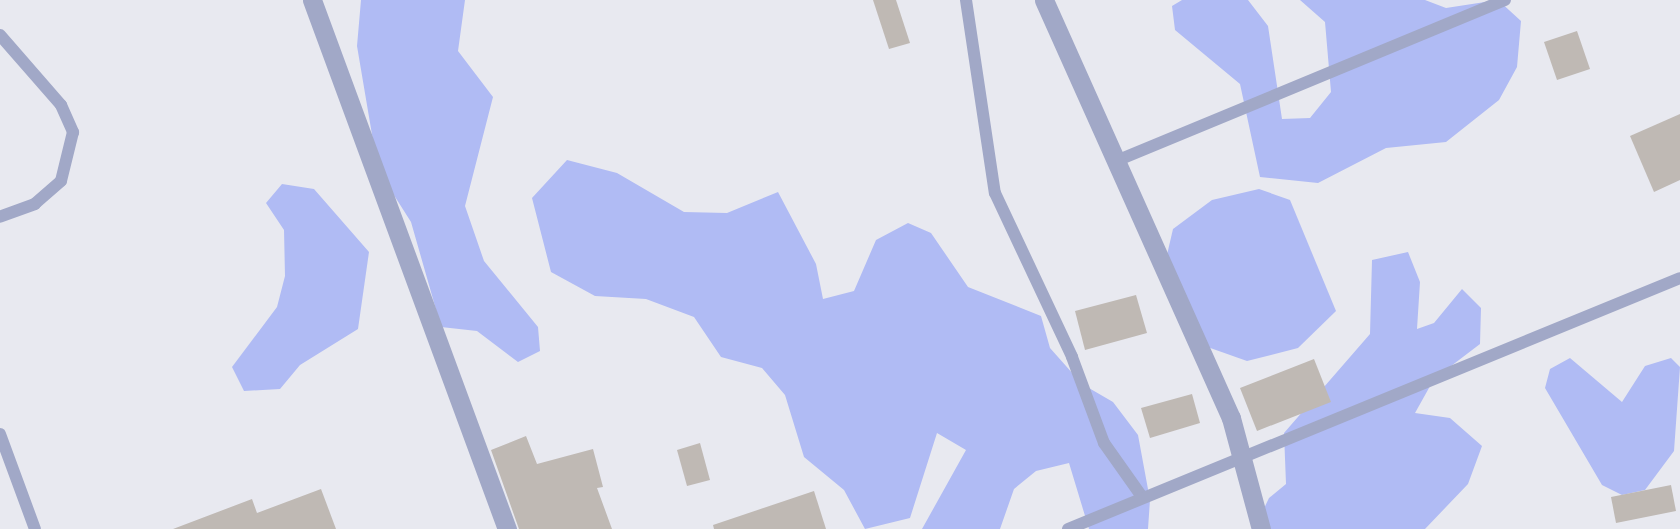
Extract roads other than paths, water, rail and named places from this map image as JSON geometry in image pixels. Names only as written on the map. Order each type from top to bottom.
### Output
[{"type":"street","points":[[312,0],[508,529]]},
{"type":"street","points":[[1044,0],[1231,418],[1261,529]]},
{"type":"lane","points":[[966,0],[995,193],[1072,357],[1104,443],[1143,498]]},
{"type":"lane","points":[[1116,161],[1504,0]]},
{"type":"lane","points":[[0,36],[61,105],[73,132],[61,181],[35,204],[0,217]]},
{"type":"lane","points":[[1068,529],[1680,278]]},
{"type":"lane","points":[[0,434],[35,529]]}]
